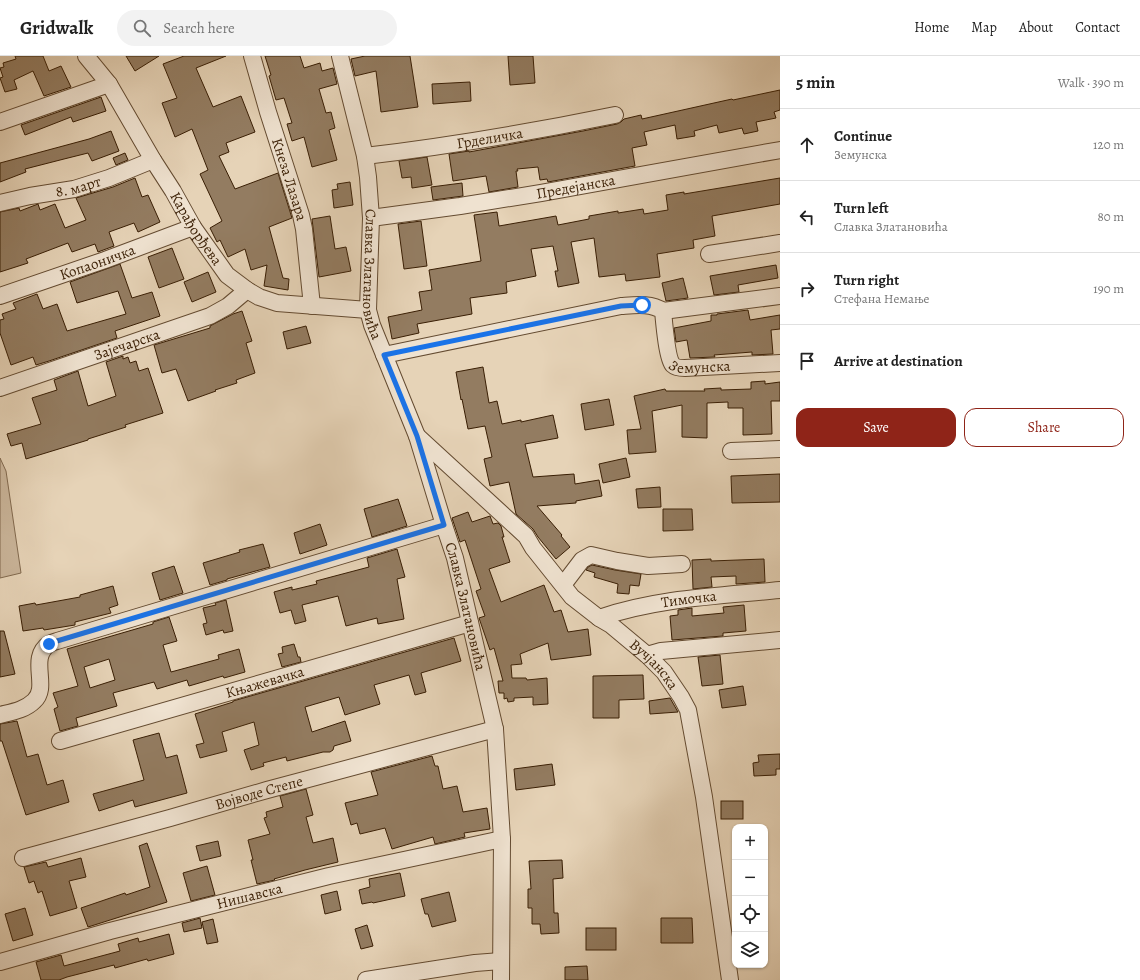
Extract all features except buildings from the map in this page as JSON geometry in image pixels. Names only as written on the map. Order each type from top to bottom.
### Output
[{"type":"street","name":"Карађорђева","points":[[86,56],[109,84],[193,227],[227,275],[259,297],[277,303],[368,310]]},
{"type":"street","name":"Кнеза Лазара","points":[[252,56],[268,112],[301,215],[304,229],[312,306]]},
{"type":"street","name":"Славка Златановића","points":[[340,56],[365,156],[368,177],[371,218],[368,310],[372,325],[417,436],[455,558],[495,729],[502,839],[501,980]]},
{"type":"street","points":[[0,122],[109,84]]},
{"type":"street","name":"Грделичка","points":[[365,156],[428,149],[615,115]]},
{"type":"street","name":"Предејанска","points":[[371,218],[460,206],[780,150]]},
{"type":"street","name":"8. март","points":[[0,203],[30,196],[74,189],[109,178],[153,160]]},
{"type":"street","name":"Копаоничка","points":[[0,296],[105,260],[193,227]]},
{"type":"street","points":[[709,254],[780,242]]},
{"type":"street","name":"Зајечарска","points":[[0,388],[210,316],[228,306],[247,290]]},
{"type":"street","points":[[384,355],[621,306],[656,306],[663,311],[780,296]]},
{"type":"street","name":"Земунска","points":[[663,311],[670,361],[678,368],[780,363]]},
{"type":"street","name":"Вучјанска","points":[[417,436],[526,536],[533,548],[572,597],[599,618],[611,625],[647,654],[664,672],[681,697],[688,710],[704,797],[730,980]]},
{"type":"street","points":[[731,451],[780,448]]},
{"type":"street","points":[[0,715],[22,709],[36,700],[40,689],[40,655],[49,644],[444,525]]},
{"type":"street","points":[[563,585],[582,560],[591,555],[648,566],[682,564]]},
{"type":"street","name":"Тимочка","points":[[599,618],[654,603],[780,590]]},
{"type":"street","name":"Књажевачка","points":[[60,741],[470,623]]},
{"type":"street","points":[[647,654],[661,650],[780,640]]},
{"type":"street","name":"Војводе Степе","points":[[23,858],[495,729]]},
{"type":"street","name":"Нишавска","points":[[0,962],[110,931],[330,876],[502,839]]},
{"type":"street","points":[[366,980],[475,963],[500,961]]},
{"type":"shaded area","points":[[0,458],[6,471],[21,573],[0,578]]},
{"type":"route","points":[[49,644],[444,525],[417,436],[384,355],[621,306],[642,305]]}]
